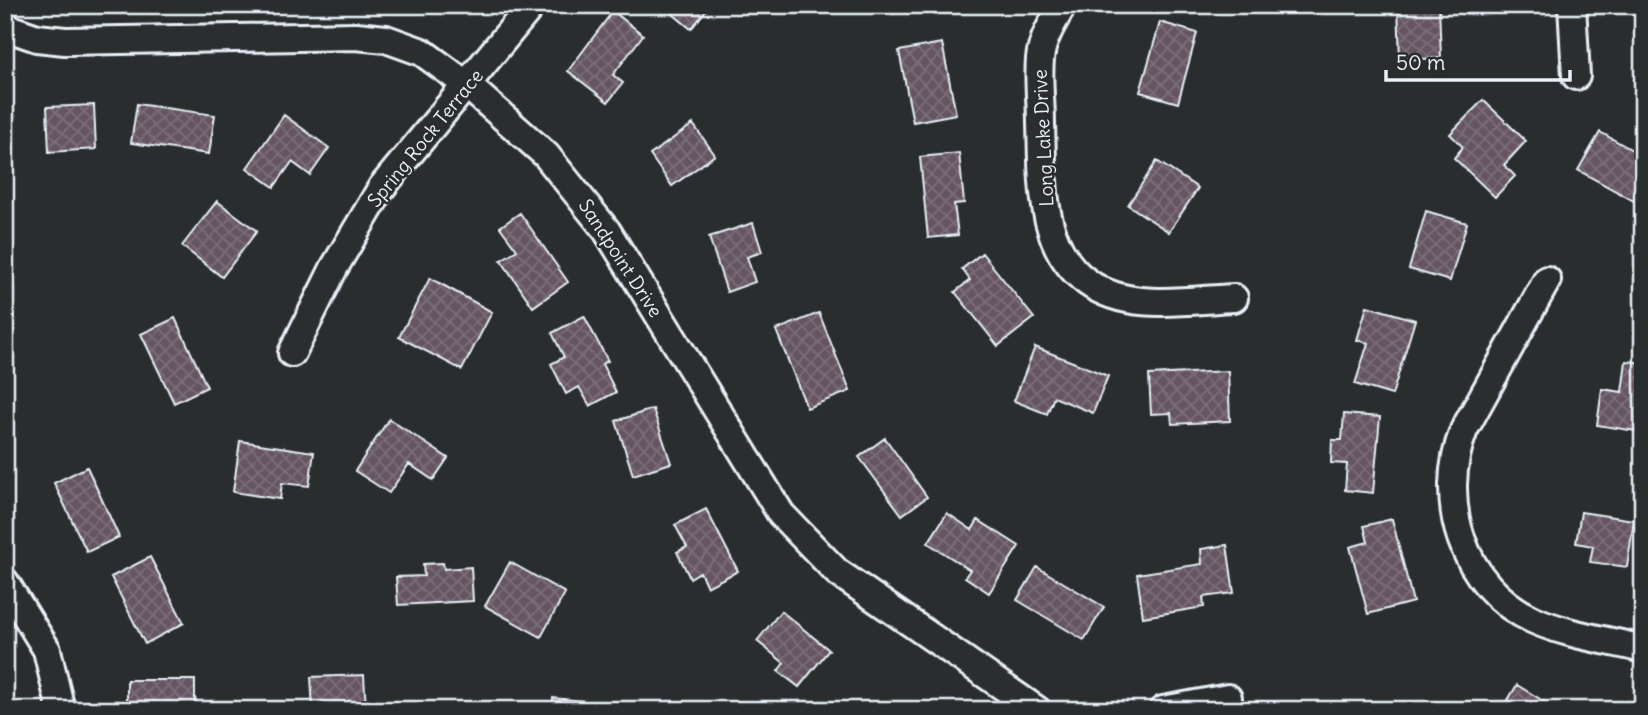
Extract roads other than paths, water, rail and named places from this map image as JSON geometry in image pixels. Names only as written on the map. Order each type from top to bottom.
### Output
[{"type":"street","name":"Spring Rock Terrace","points":[[292,353],[368,208],[532,5]]},
{"type":"street","name":"Long Lake Drive","points":[[1063,5],[1048,30],[1040,58],[1043,196],[1049,225],[1060,248],[1088,283],[1121,298],[1141,302],[1234,298]]},
{"type":"street","points":[[1572,5],[1576,76]]},
{"type":"street","name":"Sandpoint Drive","points":[[5,27],[37,38],[65,41],[327,36],[386,39],[422,52],[467,85],[547,155],[607,231],[782,514],[810,547],[836,572],[1037,710]]},
{"type":"street","points":[[1547,280],[1464,430],[1455,453],[1451,499],[1457,526],[1481,578],[1501,599],[1533,620],[1643,649]]},
{"type":"street","points":[[5,582],[47,650],[61,710]]},
{"type":"street","points":[[1163,710],[1228,698]]}]
